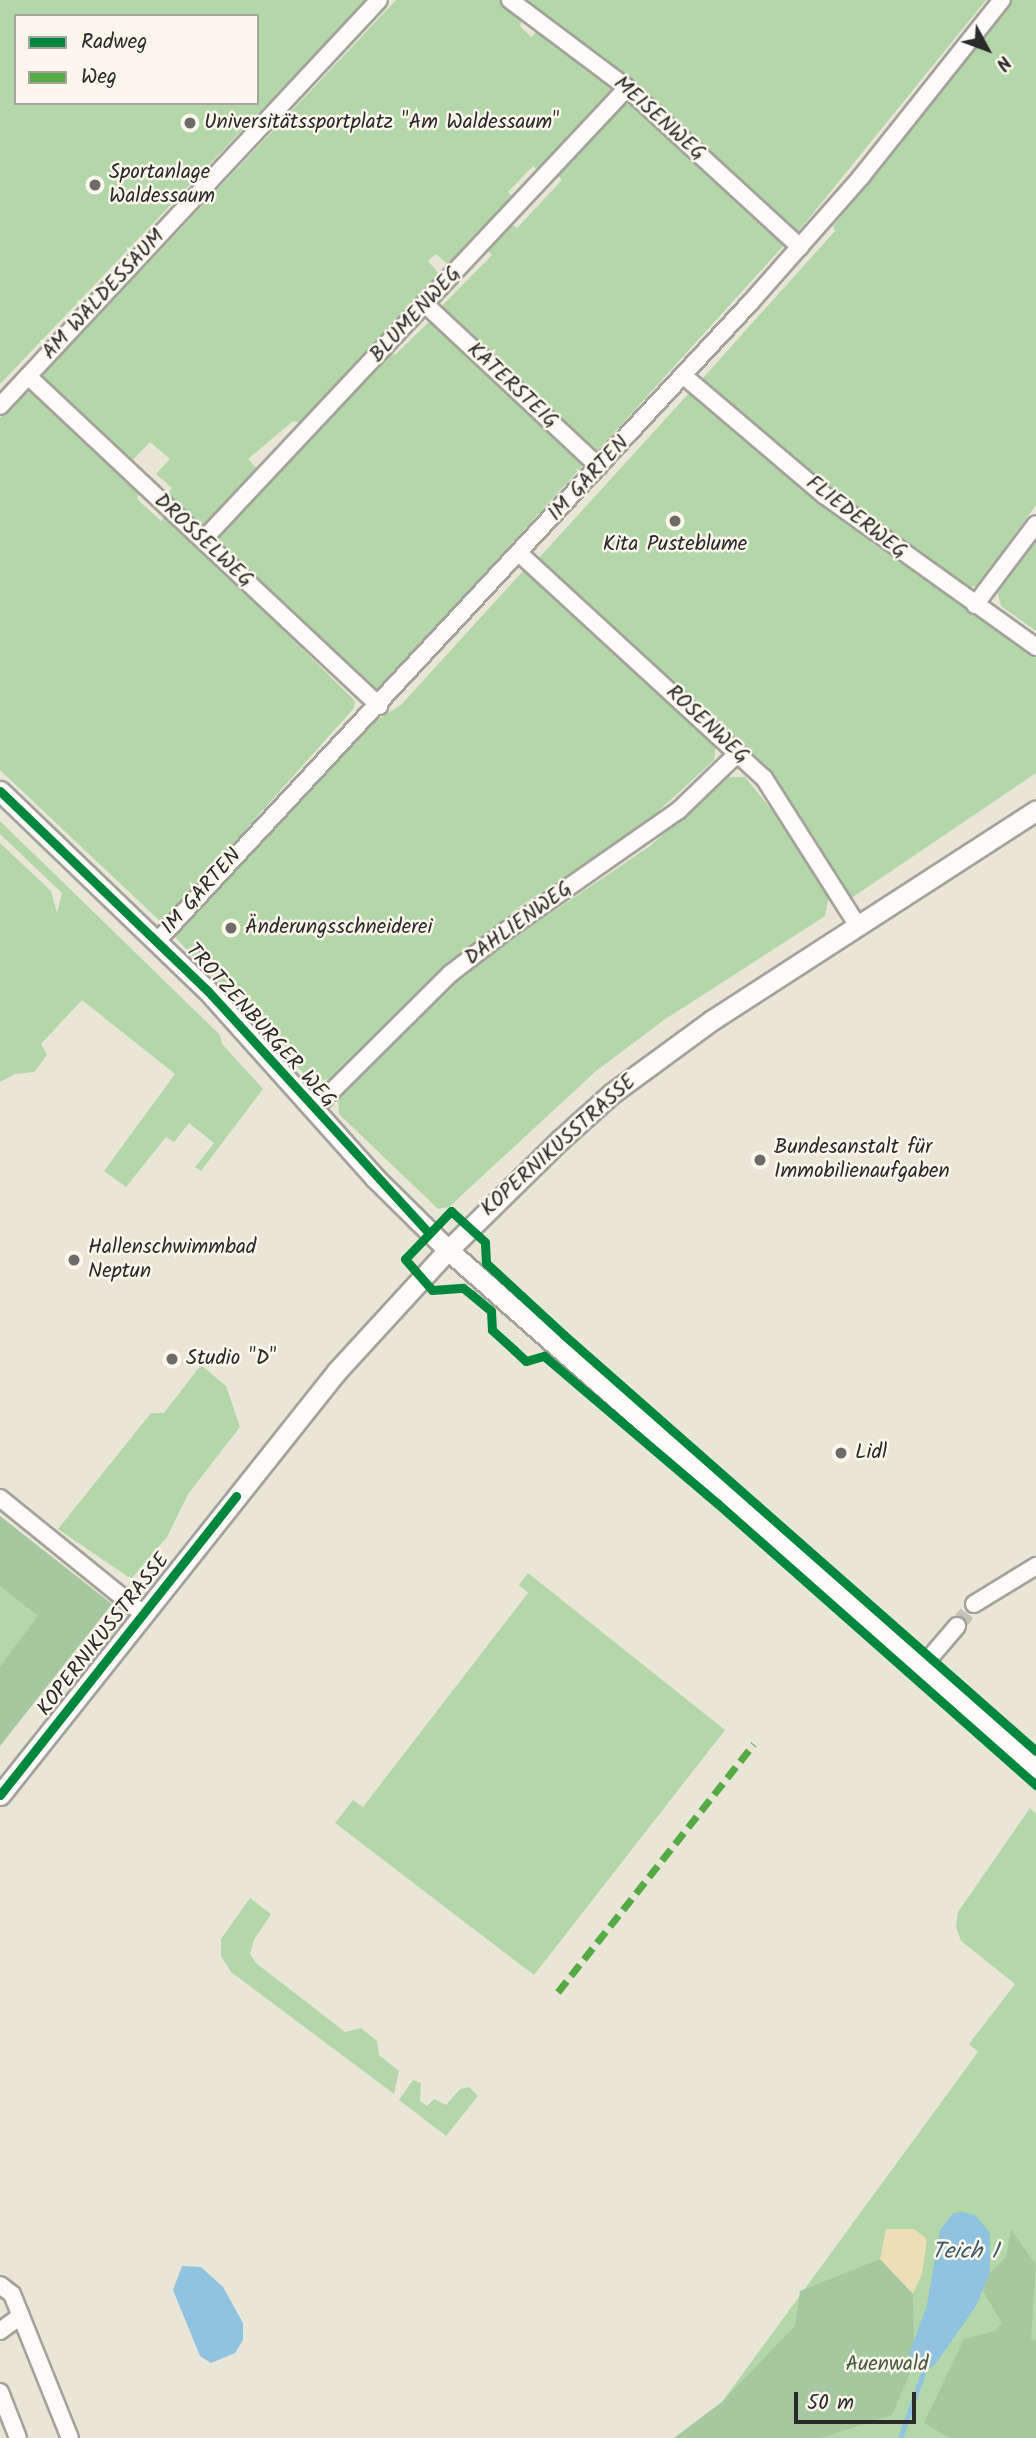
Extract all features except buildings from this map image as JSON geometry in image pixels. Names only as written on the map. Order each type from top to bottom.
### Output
[{"type":"street","name":"AM WALDESSAUM","points":[[0,406],[379,0]]},
{"type":"street","name":"MEISENWEG","points":[[510,0],[627,88],[800,247]]},
{"type":"street","name":"IM GARTEN","points":[[158,940],[363,715],[379,706],[520,554],[800,247],[1002,0]]},
{"type":"street","name":"BLUMENWEG","points":[[203,540],[627,88]]},
{"type":"street","name":"KATERSTEIG","points":[[425,304],[599,467]]},
{"type":"street","name":"DROSSELWEG","points":[[28,376],[379,706]]},
{"type":"street","name":"FLIEDERWEG","points":[[684,376],[824,495],[1036,647]]},
{"type":"street","points":[[975,605],[1036,524]]},
{"type":"street","name":"ROSENWEG","points":[[520,554],[738,753],[786,808],[858,926]]},
{"type":"street","name":"DAHLIENWEG","points":[[313,1110],[450,974],[507,930],[658,826],[738,753]]},
{"type":"street","name":"TROTZENBURGER WEG","points":[[0,791],[158,940],[313,1110],[447,1251],[1036,1768]]},
{"type":"street","name":"KOPERNIKUSSTRASSE","points":[[0,1795],[324,1387],[447,1251],[611,1094],[712,1020],[1036,810]]},
{"type":"street","name":"KOPERNIKUSSTRASSE","points":[[0,1497],[143,1614]]},
{"type":"street","points":[[974,1604],[1036,1566]]},
{"type":"street","points":[[922,1667],[957,1626]]},
{"type":"street","points":[[0,2285],[12,2294],[70,2438]]},
{"type":"street","points":[[0,2330],[21,2316]]},
{"type":"street","points":[[0,2392],[18,2438]]},
{"type":"green space","name":"Sportanlage Waldessaum","points":[[0,0],[366,0],[0,384]]},
{"type":"green space","points":[[396,0],[500,0],[523,15],[520,26],[531,37],[540,29],[617,91],[540,173],[533,166],[508,192],[517,201],[453,269],[436,254],[428,261],[442,277],[315,413],[301,423],[293,421],[248,459],[261,473],[204,532],[166,496],[172,488],[156,474],[170,459],[150,442],[129,464],[39,379]]},
{"type":"green space","points":[[518,0],[986,0],[797,233],[619,72]]},
{"type":"green space","points":[[1012,0],[1036,0],[1036,505],[977,586],[960,588],[917,560],[739,418],[702,379],[835,231],[833,226]]},
{"type":"green space","points":[[626,98],[785,244],[592,457],[436,312],[492,255],[485,248],[509,222],[517,228],[562,180],[555,172]]},
{"type":"green space","points":[[434,317],[584,464],[376,692],[210,540],[383,355],[396,354]]},
{"type":"green space","points":[[28,388],[140,490],[137,499],[161,521],[167,515],[355,701],[354,708],[162,923],[0,770],[0,418]]},
{"type":"green space","points":[[690,392],[873,544],[1036,655],[1036,773],[850,899],[777,781],[538,559]]},
{"type":"green space","points":[[1036,538],[1036,631],[1001,606],[997,590]]},
{"type":"green space","points":[[524,570],[669,695],[667,699],[716,745],[714,760],[638,830],[519,907],[469,946],[330,1079],[311,1081],[174,936],[370,724],[401,705]]},
{"type":"green space","points":[[727,777],[745,777],[795,839],[829,896],[825,916],[664,1020],[596,1071],[449,1207],[438,1209],[339,1114],[338,1096],[477,963],[650,846]]},
{"type":"green space","points":[[0,821],[220,1035],[222,1044],[263,1089],[201,1171],[195,1167],[214,1143],[189,1123],[174,1142],[166,1137],[126,1187],[104,1171],[175,1074],[82,1000],[41,1044],[47,1055],[34,1072],[15,1074],[0,1082],[0,843],[51,891],[57,913],[62,893],[0,834]]},
{"type":"green space","points":[[201,1365],[226,1386],[240,1427],[188,1494],[167,1537],[131,1579],[58,1529],[151,1413],[164,1413]]},
{"type":"green space","points":[[0,1516],[112,1604],[0,1746],[0,1666],[38,1616],[0,1586]]},
{"type":"green space","points":[[528,1573],[725,1730],[534,1975],[335,1823],[353,1800],[363,1807],[528,1593],[519,1585]]},
{"type":"green space","points":[[0,1586],[39,1616],[0,1666]]},
{"type":"green space","name":"Auenwald","points":[[1030,1808],[1036,1814],[1036,2438],[674,2438],[722,2402],[978,2052],[969,2044],[1015,1984],[961,1941],[956,1927],[958,1912]]},
{"type":"green space","points":[[250,1898],[271,1914],[254,1940],[250,1954],[256,1963],[345,2032],[361,2028],[377,2041],[379,2055],[399,2071],[394,2094],[231,1972],[221,1956],[221,1939]]},
{"type":"green space","points":[[413,2080],[421,2083],[420,2101],[427,2106],[434,2099],[446,2105],[460,2089],[469,2087],[478,2096],[446,2136],[399,2100]]},
{"type":"green space","points":[[1011,2229],[1036,2265],[1031,2339],[1036,2340],[1036,2438],[949,2438],[924,2423],[964,2339],[995,2331],[1002,2323],[983,2291],[990,2273],[1006,2257]]},
{"type":"green space","name":"Auenwald","points":[[880,2259],[913,2294],[914,2341],[909,2354],[914,2364],[892,2415],[821,2438],[674,2438],[722,2402],[795,2326],[800,2291]]},
{"type":"sand","points":[[886,2229],[914,2229],[927,2239],[922,2274],[913,2294],[880,2259]]},
{"type":"water","name":"Teich 1","points":[[953,2213],[975,2215],[990,2233],[990,2273],[976,2306],[934,2366],[924,2370],[914,2364],[909,2354],[927,2305],[940,2230]]},
{"type":"water","points":[[182,2266],[201,2267],[223,2287],[243,2323],[243,2340],[235,2353],[211,2363],[200,2356],[173,2290]]},
{"type":"waterway","points":[[900,2438],[924,2370]]},
{"type":"tunnel","points":[[957,1626],[974,1604]]},
{"type":"marked path","points":[[558,1992],[754,1744]]},
{"type":"cycle path","points":[[0,791],[207,990],[428,1232]]},
{"type":"cycle path","points":[[1036,1751],[564,1335],[486,1263],[485,1242],[451,1211],[405,1259],[432,1290],[463,1288],[472,1295],[491,1311],[492,1330],[526,1361],[544,1356],[717,1503],[1036,1785]]},
{"type":"cycle path","points":[[0,1795],[236,1496]]},
{"type":"place","name":"Universitätssportplatz \"Am Waldessaum\"","points":[[190,123]]},
{"type":"place","name":"Sportanlage Waldessaum","points":[[95,185]]},
{"type":"place","name":"Kita Pusteblume","points":[[675,521]]},
{"type":"place","name":"Änderungsschneiderei","points":[[231,928]]},
{"type":"place","name":"Bundesanstalt für Immobilienaufgaben","points":[[760,1160]]},
{"type":"place","name":"Hallenschwimmbad Neptun","points":[[74,1260]]},
{"type":"place","name":"Studio \"D\"","points":[[172,1359]]},
{"type":"place","name":"Lidl","points":[[841,1453]]}]
